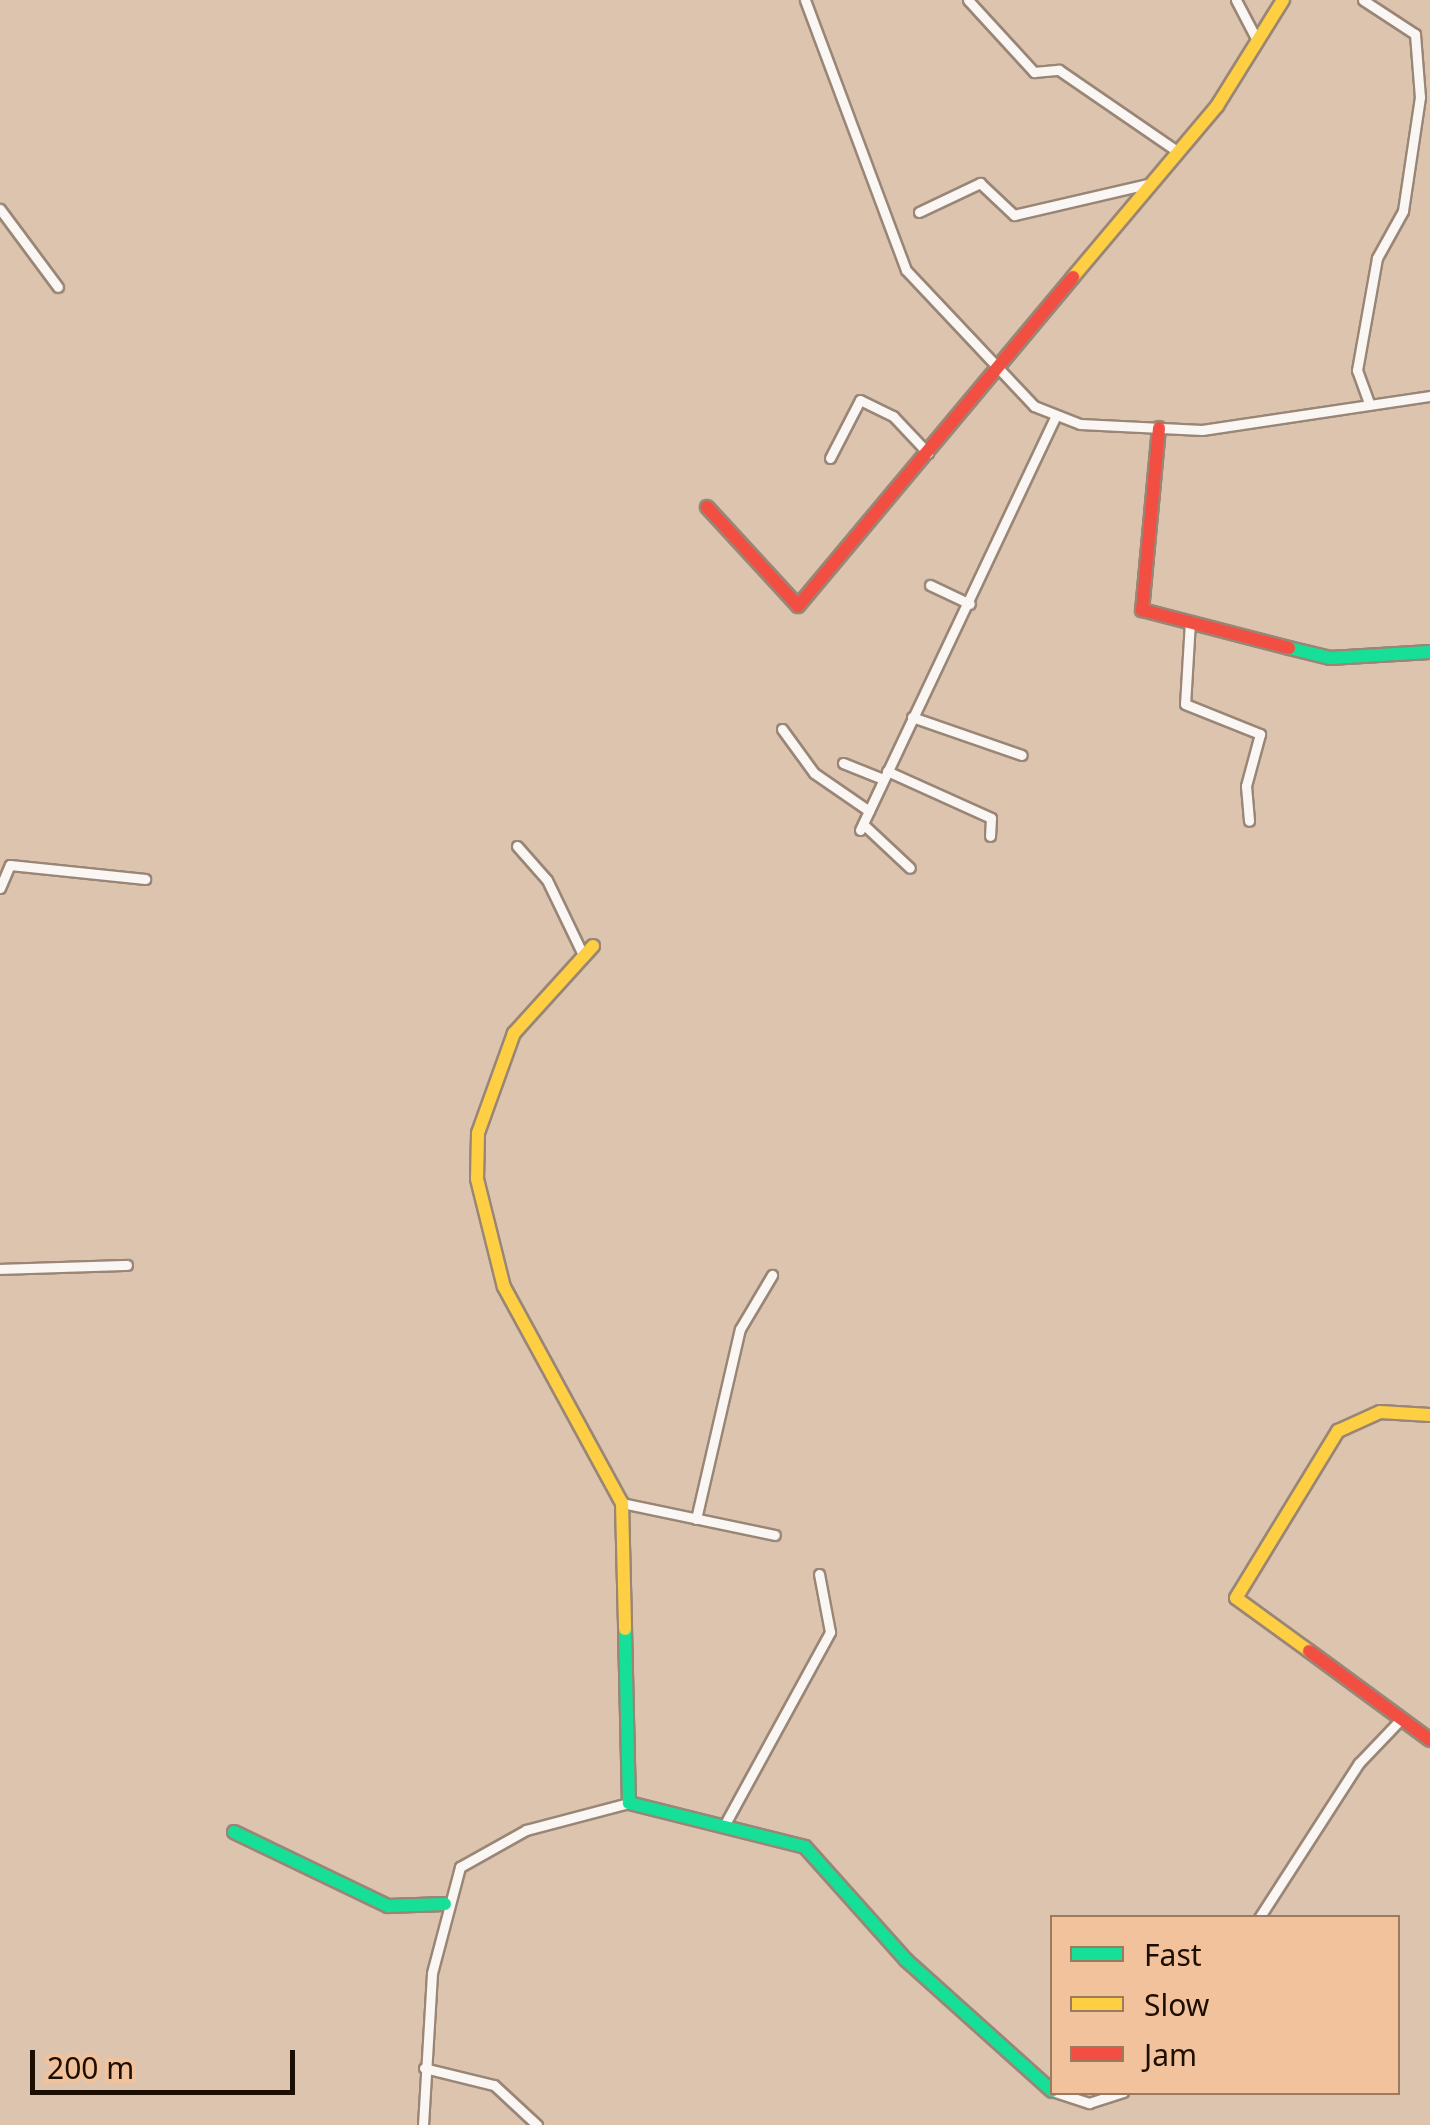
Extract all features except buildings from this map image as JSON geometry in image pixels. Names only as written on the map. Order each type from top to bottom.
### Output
[{"type":"street","points":[[805,0],[906,270],[993,367],[1056,416],[1159,428],[1223,428],[1368,402],[1430,396]]},
{"type":"street","points":[[968,0],[1034,72],[1059,70],[1177,151]]},
{"type":"street","points":[[1236,0],[1258,42]]},
{"type":"street","points":[[707,507],[798,606],[928,453],[993,367],[1154,182],[1258,42],[1283,0]]},
{"type":"street","points":[[1363,0],[1415,34],[1420,97],[1403,211],[1377,258],[1358,370],[1368,402]]},
{"type":"street","points":[[919,212],[980,183],[1014,215],[1154,182]]},
{"type":"street","points":[[0,209],[58,287]]},
{"type":"street","points":[[830,458],[860,400],[892,416],[928,453]]},
{"type":"street","points":[[910,868],[861,827],[1056,416]]},
{"type":"street","points":[[1159,428],[1136,603],[1330,658],[1430,652]]},
{"type":"street","points":[[930,586],[970,604]]},
{"type":"street","points":[[1190,621],[1184,704],[1260,734],[1246,786],[1248,820]]},
{"type":"street","points":[[912,717],[1022,754]]},
{"type":"street","points":[[782,729],[814,774],[868,811]]},
{"type":"street","points":[[843,762],[991,818],[990,836]]},
{"type":"street","points":[[517,846],[547,880],[589,952],[514,1033],[478,1133],[477,1179],[504,1287],[622,1504],[628,1803]]},
{"type":"street","points":[[0,888],[10,865],[145,879]]},
{"type":"street","points":[[0,1269],[128,1266]]},
{"type":"street","points":[[696,1519],[740,1329],[772,1275]]},
{"type":"street","points":[[1430,1415],[1380,1412],[1338,1431],[1236,1598],[1430,1740]]},
{"type":"street","points":[[622,1504],[775,1535]]},
{"type":"street","points":[[726,1824],[830,1632],[819,1574]]},
{"type":"street","points":[[1262,1915],[1359,1763],[1400,1719]]},
{"type":"street","points":[[424,2125],[424,2068],[445,1904],[476,1857],[526,1830],[628,1803],[726,1824],[805,1847],[906,1960],[1050,2088]]},
{"type":"street","points":[[234,1832],[372,1900],[445,1904]]},
{"type":"street","points":[[424,2068],[494,2086],[536,2125]]},
{"type":"street","points":[[1064,2095],[1089,2103],[1114,2095]]},
{"type":"traffic: fast","points":[[1289,648],[1330,658],[1430,652]]},
{"type":"traffic: fast","points":[[625,1629],[629,1803],[805,1847],[906,1960],[1050,2089]]},
{"type":"traffic: fast","points":[[234,1832],[388,1906],[445,1904]]},
{"type":"traffic: slow","points":[[1073,277],[1217,106],[1283,0]]},
{"type":"traffic: slow","points":[[593,946],[514,1033],[478,1133],[477,1179],[504,1287],[622,1503],[625,1629]]},
{"type":"traffic: slow","points":[[1309,1651],[1236,1598],[1338,1431],[1380,1412],[1430,1415]]},
{"type":"traffic: jam","points":[[707,507],[798,606],[1073,277]]},
{"type":"traffic: jam","points":[[1159,428],[1142,610],[1289,648]]},
{"type":"traffic: jam","points":[[1309,1651],[1430,1740]]}]
